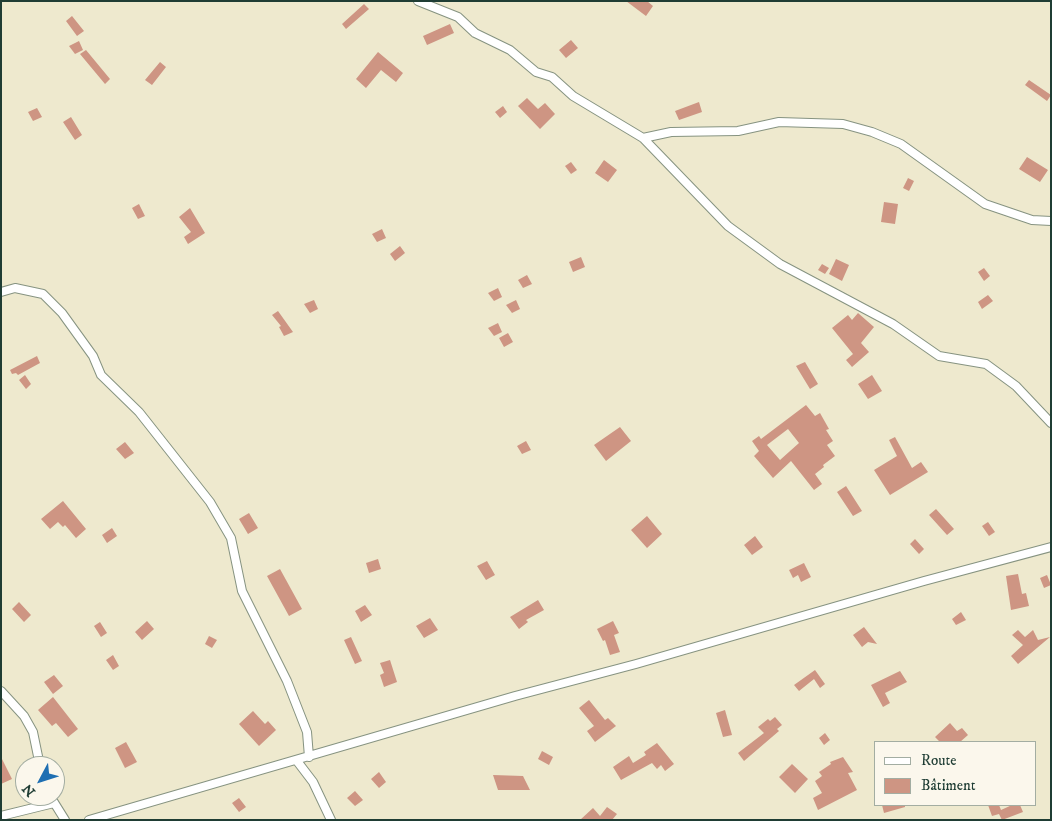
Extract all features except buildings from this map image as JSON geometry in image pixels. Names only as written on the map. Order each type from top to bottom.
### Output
[{"type":"street","points":[[418,1],[458,17],[475,33],[510,50],[536,72],[552,77],[573,96],[643,138],[728,226],[780,264],[893,324],[939,356],[986,364],[1016,386],[1051,422]]},
{"type":"street","points":[[643,138],[671,132],[738,131],[779,122],[842,124],[872,132],[901,144],[985,204],[1032,220],[1051,221]]},
{"type":"street","points":[[1,292],[15,288],[43,294],[62,313],[93,356],[100,374],[139,412],[210,502],[231,538],[242,591],[287,680],[308,732],[309,757]]},
{"type":"street","points":[[89,820],[297,761],[487,704],[636,664],[924,580],[1051,547]]},
{"type":"street","points":[[1,691],[24,716],[33,732],[38,756]]},
{"type":"street","points":[[297,761],[313,782],[331,820]]},
{"type":"street","points":[[1,816],[33,806]]},
{"type":"street","points":[[56,806],[65,820]]}]
